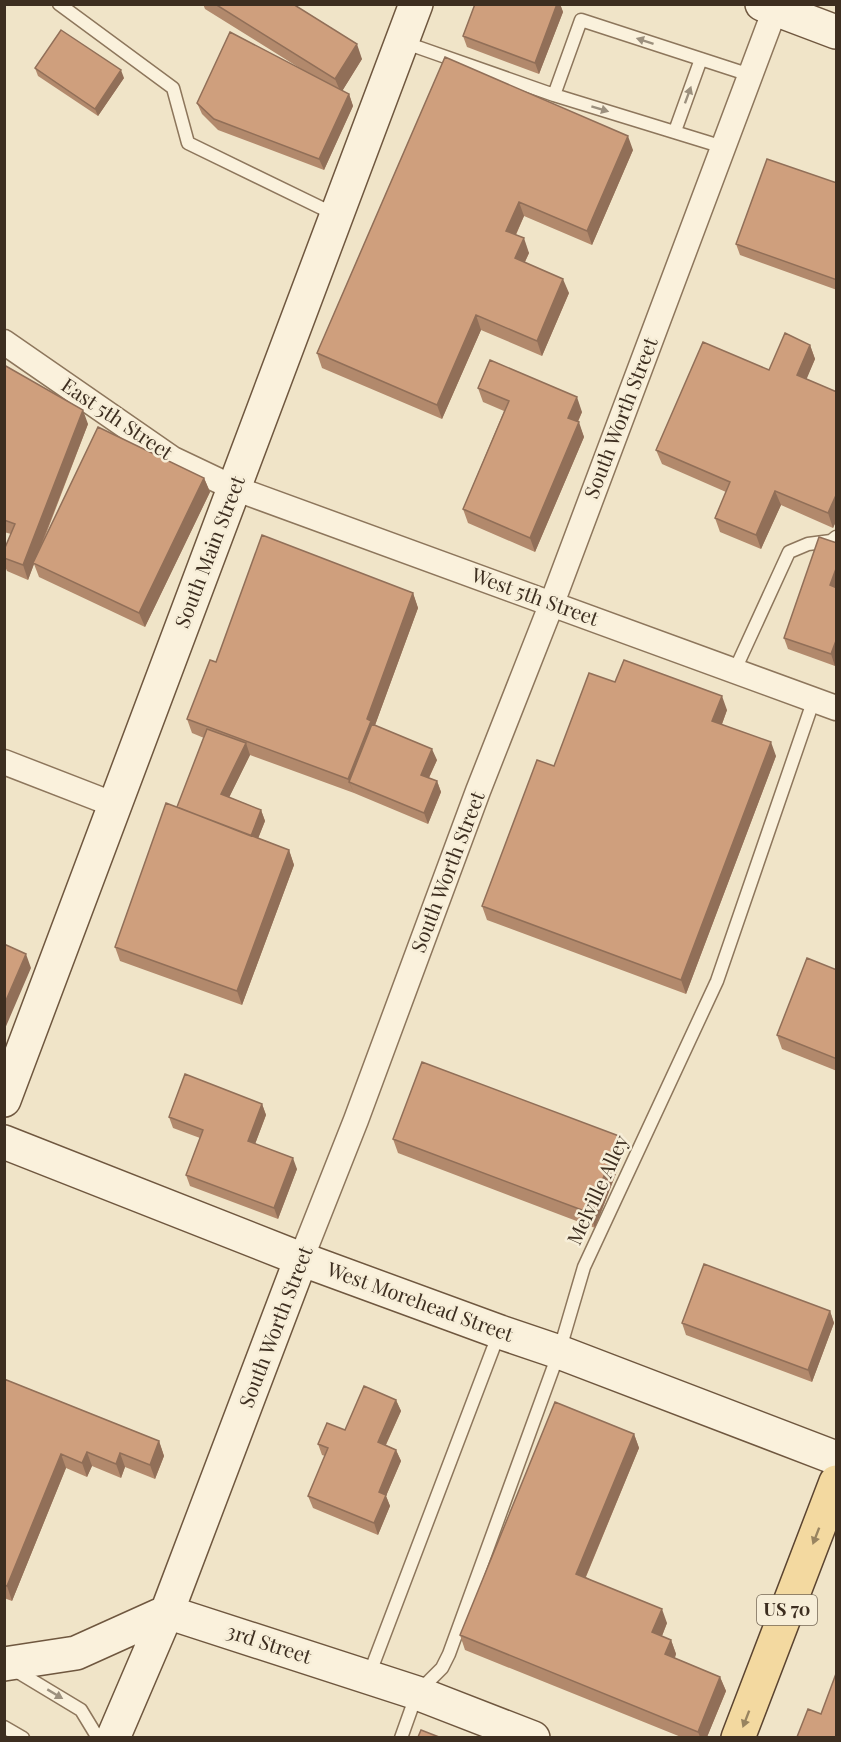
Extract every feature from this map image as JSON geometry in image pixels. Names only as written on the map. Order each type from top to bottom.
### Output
[{"type":"main road","name":"US 70","points":[[738,1737],[837,1482]]},
{"type":"street","name":"South Main Street","points":[[4,1100],[416,4]]},
{"type":"street","points":[[771,6],[837,32]]},
{"type":"street","name":"South Worth Street","points":[[112,1737],[167,1612],[356,1120],[478,791],[552,603],[750,75],[771,6]]},
{"type":"street","name":"East 5th Street","points":[[4,342],[173,459],[234,488]]},
{"type":"street","name":"West 5th Street","points":[[234,488],[837,708]]},
{"type":"street","points":[[4,762],[115,806]]},
{"type":"street","name":"West Morehead Street","points":[[4,1142],[301,1259],[559,1352],[837,1458]]},
{"type":"street","points":[[4,1664],[76,1653],[167,1612]]},
{"type":"street","name":"3rd Street","points":[[167,1612],[417,1693],[532,1737]]},
{"type":"lane","points":[[59,4],[173,88],[188,142],[337,216]]},
{"type":"lane","points":[[554,95],[581,20],[750,75]]},
{"type":"lane","points":[[402,42],[554,95],[723,147]]},
{"type":"lane","points":[[675,131],[700,59]]},
{"type":"lane","points":[[734,672],[789,552],[808,544],[831,541],[837,537]]},
{"type":"lane","name":"Melville Alley","points":[[417,1693],[442,1668],[449,1654],[559,1352],[584,1267],[717,981],[814,699]]},
{"type":"lane","points":[[368,1677],[500,1332]]},
{"type":"lane","points":[[4,1664],[81,1710],[98,1737]]},
{"type":"lane","points":[[401,1737],[417,1693]]},
{"type":"lane","points":[[4,1727],[23,1737]]},
{"type":"building","points":[[215,4],[293,4],[357,44],[335,79]]},
{"type":"building","points":[[475,4],[557,4],[535,63],[463,36]]},
{"type":"building","points":[[61,30],[121,70],[95,109],[35,68]]},
{"type":"building","points":[[230,32],[349,94],[319,159],[214,119],[197,103]]},
{"type":"building","points":[[445,57],[628,136],[587,231],[519,202],[506,231],[524,238],[515,258],[563,279],[537,341],[476,315],[437,405],[317,353]]},
{"type":"building","points":[[767,159],[837,183],[837,280],[736,244]]},
{"type":"building","points":[[785,333],[810,345],[797,375],[837,392],[837,493],[828,513],[775,491],[756,535],[715,518],[730,482],[656,450],[703,342],[769,370]]},
{"type":"building","points":[[490,360],[577,397],[568,418],[579,422],[530,538],[463,509],[509,401],[478,388]]},
{"type":"building","points":[[4,365],[83,410],[23,565],[4,558],[4,550],[15,524],[4,520]]},
{"type":"building","points":[[98,427],[204,478],[139,613],[33,563]]},
{"type":"building","points":[[262,535],[413,593],[367,719],[371,721],[348,779],[187,719],[210,660],[216,662]]},
{"type":"building","points":[[819,537],[837,543],[837,566],[830,585],[837,588],[837,638],[831,654],[784,638]]},
{"type":"building","points":[[624,660],[722,696],[712,721],[771,742],[681,980],[482,906],[537,760],[554,766],[589,673],[615,682]]},
{"type":"building","points":[[372,724],[432,749],[421,775],[437,781],[424,813],[349,782]]},
{"type":"building","points":[[207,729],[246,743],[221,794],[261,810],[251,836],[177,807]]},
{"type":"building","points":[[166,803],[289,850],[237,991],[115,947]]},
{"type":"building","points":[[4,944],[26,954],[4,1005]]},
{"type":"building","points":[[807,958],[837,970],[837,1059],[777,1035]]},
{"type":"building","points":[[422,1062],[619,1136],[590,1213],[393,1139]]},
{"type":"building","points":[[185,1074],[262,1104],[248,1141],[293,1158],[274,1208],[186,1175],[203,1130],[169,1117]]},
{"type":"building","points":[[704,1264],[830,1311],[808,1370],[682,1323]]},
{"type":"building","points":[[4,1379],[159,1441],[150,1465],[120,1453],[116,1464],[87,1452],[82,1463],[61,1454],[7,1586],[4,1585]]},
{"type":"building","points":[[364,1386],[396,1400],[378,1442],[396,1450],[379,1492],[386,1495],[374,1523],[308,1496],[328,1448],[318,1444],[327,1423],[345,1430]]},
{"type":"building","points":[[555,1402],[634,1434],[576,1574],[662,1609],[652,1632],[671,1640],[665,1654],[720,1677],[698,1732],[460,1635]]},
{"type":"building","points":[[837,1671],[837,1737],[797,1737],[808,1709],[821,1714]]},
{"type":"building","points":[[421,1730],[439,1737],[418,1737]]}]
